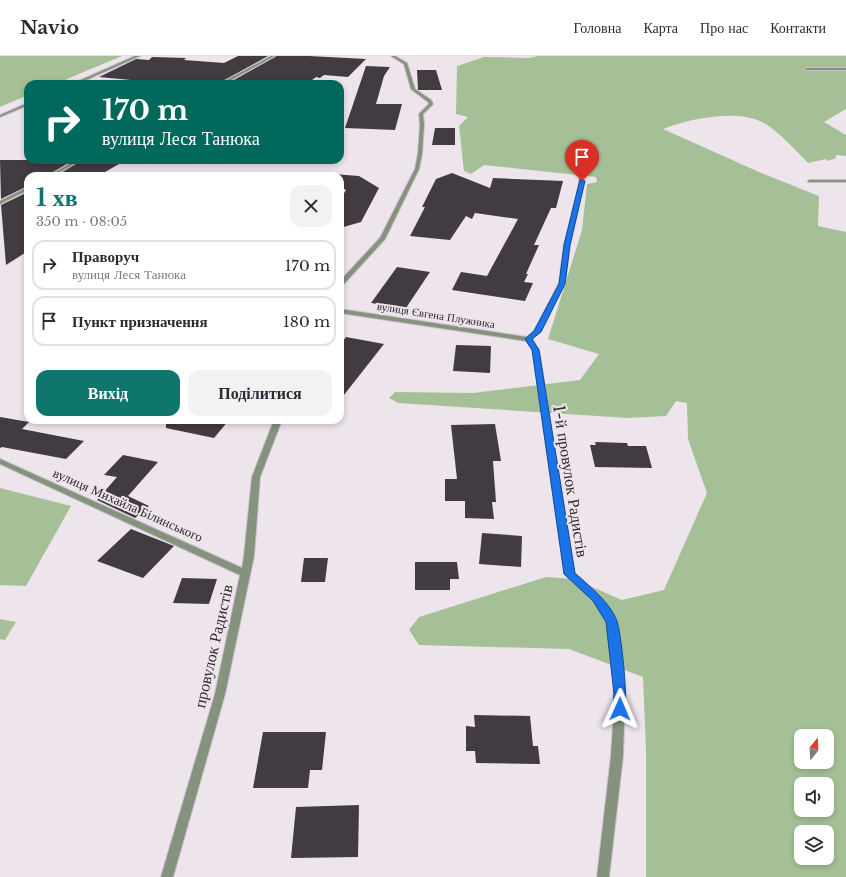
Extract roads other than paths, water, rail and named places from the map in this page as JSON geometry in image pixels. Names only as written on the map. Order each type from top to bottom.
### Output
[{"type":"street","points":[[83,80],[138,56]]},
{"type":"street","points":[[228,80],[273,56]]},
{"type":"street","points":[[344,281],[382,239],[417,170],[420,154],[422,125],[421,114],[431,104],[430,101],[413,89],[406,64],[393,56]]},
{"type":"street","points":[[806,69],[846,69]]},
{"type":"street","points":[[0,116],[24,106]]},
{"type":"street","points":[[57,172],[72,164]]},
{"type":"street","points":[[528,339],[537,332],[562,284],[567,245],[582,181]]},
{"type":"street","points":[[810,181],[846,181]]},
{"type":"street","points":[[0,203],[24,190]]},
{"type":"street","name":"вулиця Євгена Плужника","points":[[344,312],[528,339]]},
{"type":"street","name":"1-й провулок Радистів","points":[[528,339],[536,350],[570,574],[597,598],[612,622],[620,694],[617,756],[603,877]]},
{"type":"street","name":"провулок Радистів","points":[[167,877],[220,694],[249,556],[256,477],[276,424]]},
{"type":"street","name":"вулиця Михайла Білинського","points":[[0,461],[245,573]]}]
